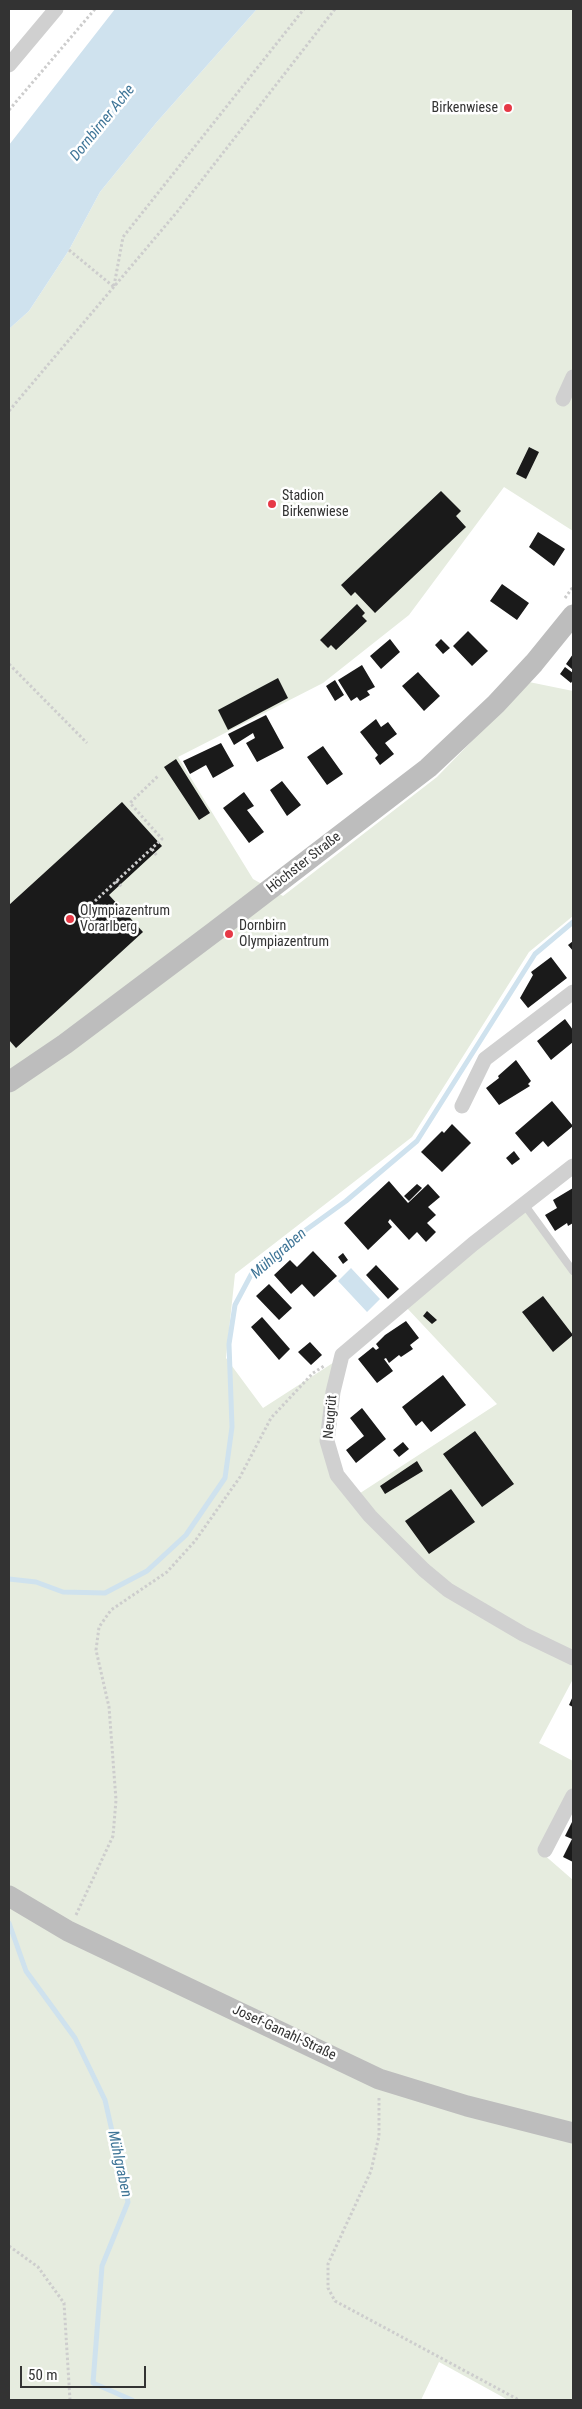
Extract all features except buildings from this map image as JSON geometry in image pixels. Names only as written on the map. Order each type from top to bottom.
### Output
[{"type":"main road","name":"Höchster Straße","points":[[9,1082],[65,1044],[428,768],[496,704],[534,662],[568,608]]},
{"type":"main road","name":"Josef-Ganahl-Straße","points":[[9,1896],[68,1931],[379,2079],[467,2106],[573,2133]]},
{"type":"street","points":[[9,65],[56,9]]},
{"type":"street","points":[[563,399],[573,377]]},
{"type":"street","points":[[462,1106],[485,1059],[573,992]]},
{"type":"street","points":[[342,1355],[473,1244],[573,1166]]},
{"type":"street","name":"Neugrüt","points":[[342,1355],[333,1392],[327,1441],[337,1475],[370,1516],[396,1544],[448,1590],[523,1634],[573,1658]]},
{"type":"street","points":[[545,1850],[573,1796]]},
{"type":"lane","points":[[524,1204],[573,1271]]},
{"type":"path","points":[[9,110],[95,9]]},
{"type":"path","points":[[114,287],[122,237],[304,9]]},
{"type":"path","points":[[9,411],[177,212],[335,9]]},
{"type":"path","points":[[68,250],[114,287]]},
{"type":"path","points":[[568,608],[573,587]]},
{"type":"path","points":[[9,664],[87,743]]},
{"type":"path","points":[[94,901],[162,839],[130,803],[158,776]]},
{"type":"path","points":[[152,849],[157,856]]},
{"type":"path","points":[[116,881],[123,888]]},
{"type":"path","points":[[68,1931],[113,1836],[115,1791],[109,1708],[96,1650],[99,1627],[112,1610],[168,1572],[195,1541],[240,1477],[271,1418],[313,1373],[342,1355]]},
{"type":"path","points":[[379,2079],[379,2136],[371,2171],[328,2264],[328,2288],[335,2301],[519,2400]]},
{"type":"path","points":[[9,2246],[38,2267],[64,2303],[70,2400]]},
{"type":"shaded area","points":[[257,9],[573,9],[573,531],[504,487],[409,615],[323,683],[178,757],[253,879],[283,896],[437,777],[529,682],[573,691],[573,916],[529,952],[412,1137],[235,1274],[226,1358],[263,1408],[339,1359],[325,1441],[351,1499],[497,1404],[406,1307],[525,1209],[573,1274],[573,1679],[539,1743],[573,1761],[573,1793],[542,1853],[573,1880],[573,2400],[508,2400],[439,2362],[421,2400],[9,2400],[9,329],[29,311],[69,250],[100,192],[156,123]]},
{"type":"water","name":"Dornbirner Ache","points":[[115,9],[257,9],[156,123],[100,192],[69,250],[29,311],[9,329],[9,145]]},
{"type":"water","points":[[351,1268],[380,1299],[367,1312],[338,1281]]},
{"type":"waterway","name":"Mühlgraben","points":[[9,1579],[36,1582],[63,1592],[105,1593],[147,1571],[186,1535],[225,1478],[232,1427],[229,1344],[235,1305],[252,1273],[285,1245],[346,1201],[417,1141],[535,954],[573,922]]},
{"type":"waterway","name":"Mühlgraben","points":[[9,1923],[26,1971],[75,2038],[105,2100],[128,2202],[102,2266],[93,2383],[132,2400]]},
{"type":"place","name":"Birkenwiese","points":[[508,108]]},
{"type":"place","name":"Stadion Birkenwiese","points":[[272,504]]},
{"type":"place","name":"Olympiazentrum Vorarlberg","points":[[70,919]]},
{"type":"place","name":"Dornbirn Olympiazentrum","points":[[229,934]]}]
